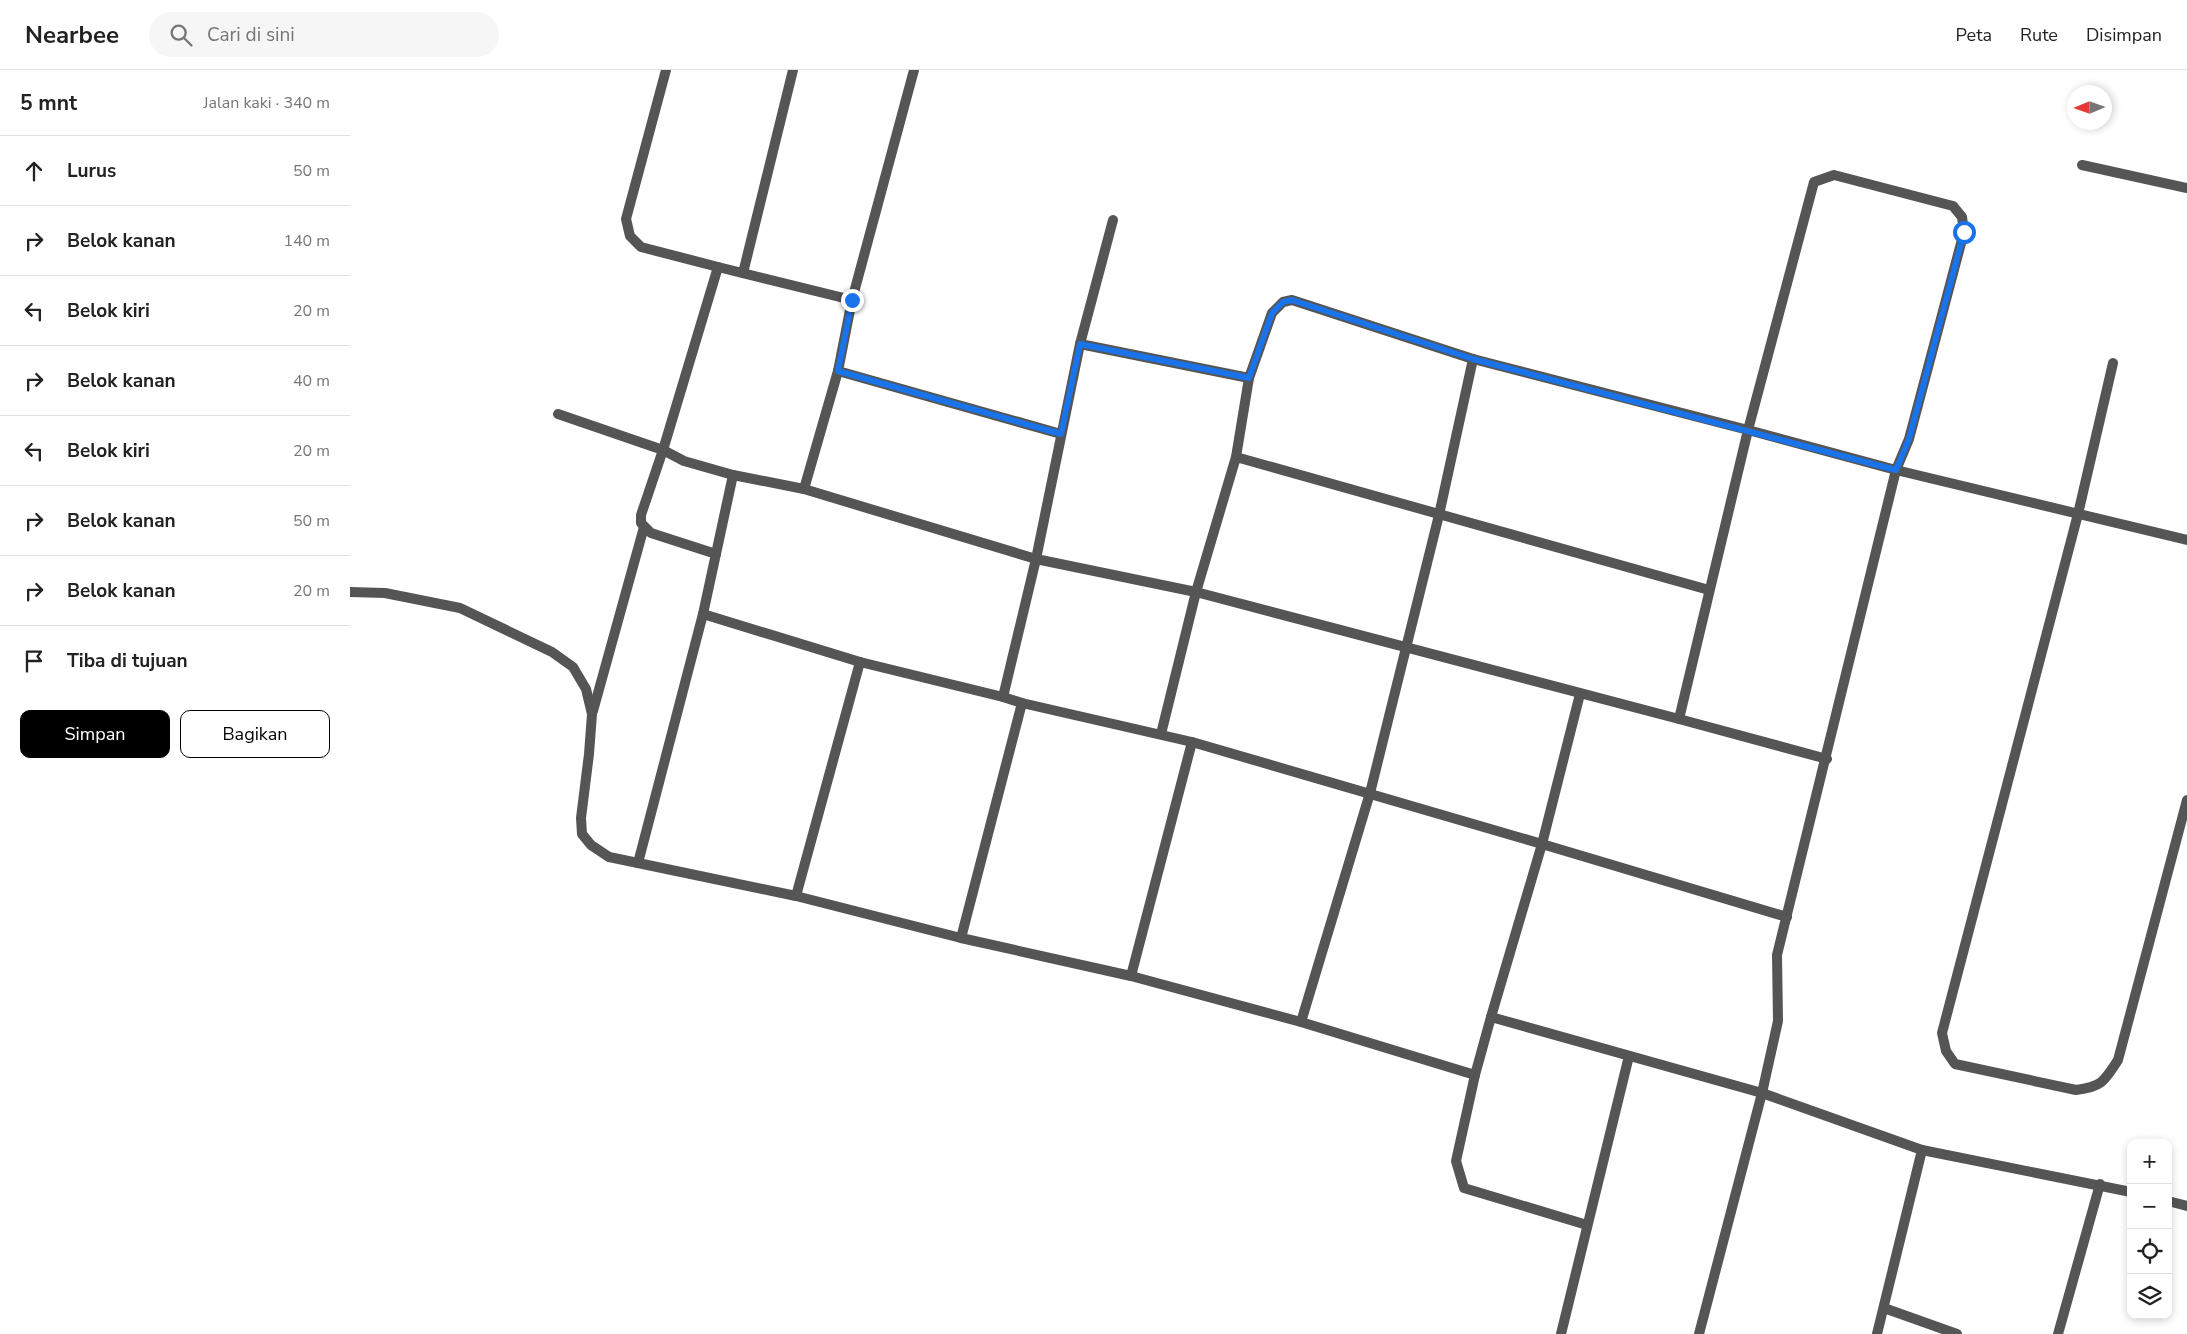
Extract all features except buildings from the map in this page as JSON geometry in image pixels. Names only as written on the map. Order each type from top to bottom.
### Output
[{"type":"street","points":[[666,70],[626,219],[630,236],[641,247],[852,300]]},
{"type":"street","points":[[742,273],[793,70]]},
{"type":"street","points":[[804,490],[838,371],[852,300],[914,70]]},
{"type":"street","points":[[2082,165],[2187,188]]},
{"type":"street","points":[[1679,719],[1748,430],[1814,182],[1834,175],[1953,206],[1962,217],[1964,232],[1909,439],[1896,470],[1827,759],[1777,955],[1778,1021],[1762,1093],[1699,1334]]},
{"type":"street","points":[[1003,697],[1036,559],[1080,344],[1113,220]]},
{"type":"street","points":[[716,554],[651,533],[640,520],[718,267]]},
{"type":"street","points":[[1161,734],[1196,592],[1236,457],[1249,378],[1272,313],[1283,302],[1292,300],[1473,359],[1896,470],[2187,540]]},
{"type":"street","points":[[1080,344],[1249,378]]},
{"type":"street","points":[[1302,1022],[1370,793],[1439,515],[1473,359]]},
{"type":"street","points":[[2113,362],[2078,514],[1942,1033],[1946,1051],[1956,1064],[2076,1090],[2095,1088],[2108,1076],[2118,1060],[2187,800]]},
{"type":"street","points":[[838,371],[1061,434]]},
{"type":"street","points":[[558,414],[663,450],[684,461],[733,475],[804,490],[1036,559],[1196,592],[1406,646],[1827,759]]},
{"type":"street","points":[[1236,457],[1709,590]]},
{"type":"street","points":[[638,863],[703,614],[733,475]]},
{"type":"street","points":[[644,527],[592,714],[581,818],[582,834],[591,845],[609,857],[796,896],[961,938],[1131,976],[1302,1022],[1474,1075]]},
{"type":"street","points":[[350,592],[384,594],[460,608],[552,652],[573,667],[586,689],[592,714]]},
{"type":"street","points":[[703,614],[860,662],[1003,697],[1022,704],[1192,742],[1787,917]]},
{"type":"street","points":[[796,896],[860,662]]},
{"type":"street","points":[[1580,694],[1542,844],[1474,1075],[1456,1161],[1464,1188],[1587,1225]]},
{"type":"street","points":[[961,938],[1022,704]]},
{"type":"street","points":[[1131,976],[1192,742]]},
{"type":"street","points":[[1491,1017],[1762,1093],[1922,1150],[2100,1184],[2127,1191]]},
{"type":"street","points":[[1561,1334],[1629,1056]]},
{"type":"street","points":[[1877,1334],[1922,1150]]},
{"type":"street","points":[[2058,1334],[2100,1184]]},
{"type":"street","points":[[2172,1202],[2187,1206]]},
{"type":"street","points":[[1884,1308],[1957,1334]]},
{"type":"route","points":[[852,300],[838,371],[1061,434],[1080,344],[1249,378],[1272,313],[1283,302],[1292,300],[1473,359],[1896,470],[1909,439],[1964,232]]}]
